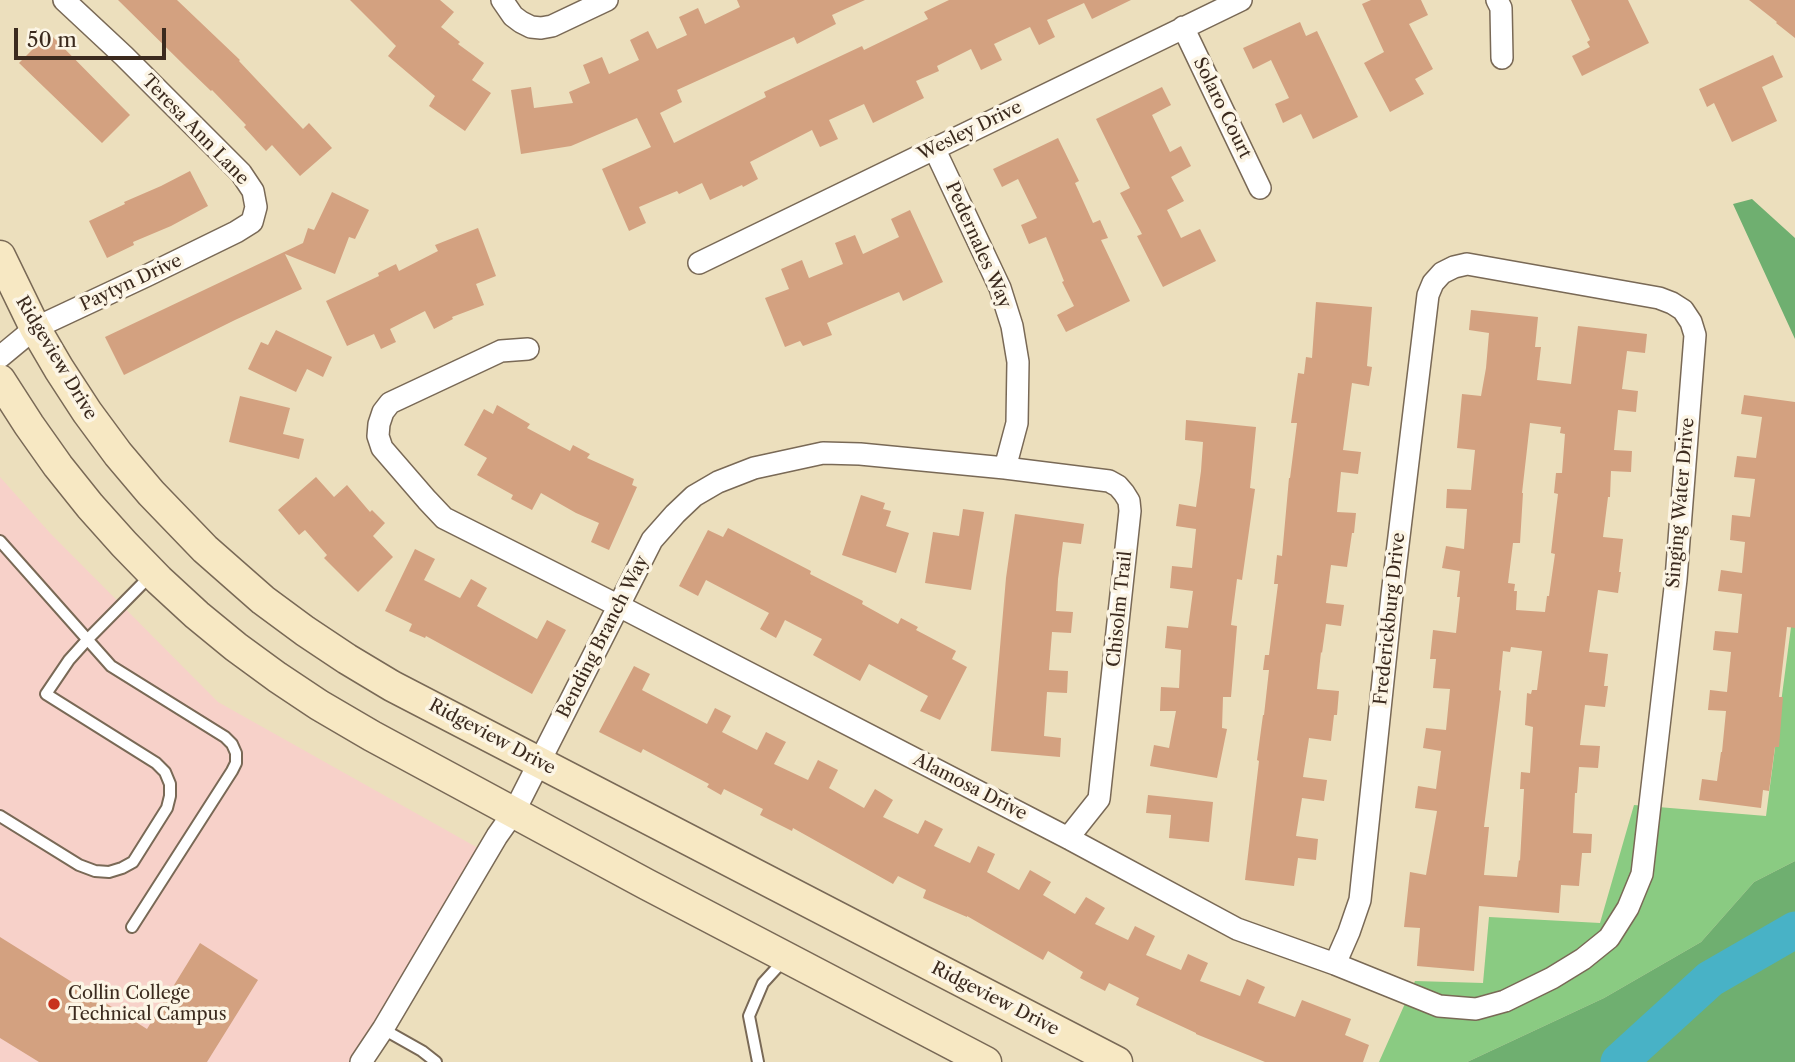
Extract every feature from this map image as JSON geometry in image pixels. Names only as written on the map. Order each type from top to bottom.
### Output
[{"type":"main road","name":"Ridgeview Drive","points":[[0,256],[34,328],[87,412],[118,454],[178,522],[224,566],[304,631],[392,686],[1117,1062]]},
{"type":"main road","points":[[0,380],[58,466],[90,506],[152,573],[236,647],[298,691],[372,736],[646,884],[986,1062]]},
{"type":"street","name":"Teresa Ann Lane","points":[[64,0],[241,173],[253,191],[256,207]]},
{"type":"street","points":[[502,0],[513,16],[531,27],[541,28],[552,26],[607,0]]},
{"type":"street","name":"Wesley Drive","points":[[699,263],[1241,0]]},
{"type":"street","points":[[1497,0],[1501,8],[1502,58]]},
{"type":"street","name":"Solaro Court","points":[[1183,27],[1261,188]]},
{"type":"street","name":"Pedernales Way","points":[[934,148],[1000,288],[1012,326],[1018,362],[1017,423],[1005,468]]},
{"type":"street","name":"Paytyn Drive","points":[[0,357],[34,328],[236,232],[251,222],[256,207]]},
{"type":"street","name":"Singing Water Drive","points":[[1442,273],[1466,264],[1659,298],[1683,310],[1695,335],[1675,579],[1642,874],[1628,908],[1609,938]]},
{"type":"street","name":"Frederickburg Drive","points":[[1335,964],[1360,900],[1427,296],[1442,273]]},
{"type":"street","name":"Alamosa Drive","points":[[528,349],[501,351],[390,403],[383,412],[379,424],[382,448],[444,518],[1068,838],[1237,929],[1335,964],[1439,1006],[1476,1009],[1504,1001],[1552,978],[1583,959],[1609,938]]},
{"type":"street","name":"Bending Branch Way","points":[[361,1062],[514,812],[652,540],[694,496],[718,482],[754,468],[823,453],[1005,468]]},
{"type":"street","name":"Chisolm Trail","points":[[1005,468],[1110,481],[1118,486],[1129,502],[1099,799],[1068,838]]},
{"type":"lane","points":[[0,541],[111,666],[225,737],[236,752],[236,763],[232,771],[132,927]]},
{"type":"lane","points":[[0,816],[79,865],[95,871],[109,872],[122,869],[133,862],[167,808],[170,784],[165,772],[156,763],[46,694],[69,660],[152,573]]},
{"type":"lane","points":[[758,1062],[749,1016],[763,983],[786,958]]},
{"type":"lane","points":[[383,1029],[436,1062]]},
{"type":"shaded area","points":[[0,477],[50,533],[218,702],[494,857],[360,1062],[0,1062]]},
{"type":"green space","points":[[1752,199],[1795,238],[1795,339],[1733,204]]},
{"type":"green space","points":[[1795,597],[1795,861],[1754,882],[1701,942],[1604,998],[1467,1062],[1379,1062],[1415,981],[1483,983],[1489,917],[1600,923],[1634,805],[1766,816]]},
{"type":"green space","points":[[1795,861],[1795,1062],[1467,1062],[1604,998],[1701,942],[1754,882]]},
{"type":"building","points":[[118,0],[177,0],[240,60],[303,129],[309,123],[332,148],[300,176],[272,145],[266,151],[244,127],[246,125],[212,90]]},
{"type":"building","points":[[350,0],[440,0],[454,12],[441,27],[460,42],[458,44],[484,63],[472,80],[491,93],[465,131],[429,106],[435,96],[388,56],[396,46]]},
{"type":"building","points":[[737,0],[865,0],[832,15],[836,24],[797,44],[794,37],[677,90],[682,102],[660,113],[674,143],[766,97],[764,92],[862,46],[864,50],[928,19],[924,12],[949,0],[1131,0],[1092,19],[1084,3],[1047,20],[1055,37],[1039,45],[1030,27],[994,44],[1002,60],[981,70],[971,49],[937,66],[939,71],[916,81],[924,98],[873,123],[864,104],[829,120],[838,139],[820,147],[812,130],[750,162],[758,179],[710,200],[702,183],[679,194],[677,191],[639,207],[646,223],[629,231],[602,169],[651,147],[637,118],[571,146],[521,154],[511,90],[531,87],[534,108],[573,103],[569,92],[590,83],[583,65],[602,57],[609,74],[639,60],[630,40],[648,31],[657,49],[687,35],[679,17],[698,8],[705,24],[740,7]]},
{"type":"building","points":[[1371,0],[1421,0],[1428,15],[1409,24],[1433,69],[1415,79],[1424,94],[1390,112],[1364,63],[1384,52],[1362,4]]},
{"type":"building","points":[[1571,0],[1628,0],[1649,43],[1582,76],[1572,56],[1590,47],[1587,42],[1590,40]]},
{"type":"building","points":[[1749,0],[1795,0],[1795,38],[1777,22]]},
{"type":"building","points":[[1300,22],[1306,36],[1317,31],[1358,117],[1313,139],[1301,114],[1283,123],[1275,104],[1289,98],[1271,60],[1253,69],[1243,48]]},
{"type":"building","points":[[49,33],[130,115],[102,143],[19,63]]},
{"type":"building","points":[[1773,55],[1783,77],[1762,87],[1777,121],[1732,142],[1714,103],[1707,107],[1699,89]]},
{"type":"building","points":[[1162,87],[1171,105],[1152,115],[1170,152],[1181,146],[1191,166],[1171,177],[1184,201],[1167,210],[1181,238],[1200,229],[1216,261],[1163,287],[1137,236],[1142,234],[1120,193],[1130,188],[1096,119]]},
{"type":"building","points":[[1058,138],[1079,181],[1075,183],[1093,223],[1100,220],[1108,238],[1101,240],[1130,301],[1066,332],[1057,315],[1074,306],[1046,237],[1029,244],[1021,225],[1037,218],[1018,179],[1002,187],[993,169]]},
{"type":"building","points":[[190,171],[208,206],[133,242],[134,245],[107,258],[89,221]]},
{"type":"building","points":[[332,192],[369,210],[355,239],[349,237],[335,274],[285,254],[302,289],[124,375],[105,337],[303,243],[308,228],[314,230]]},
{"type":"building","points":[[910,210],[943,282],[903,301],[899,292],[827,323],[832,335],[803,346],[800,341],[785,347],[765,298],[789,289],[781,269],[802,260],[809,278],[843,264],[835,243],[855,235],[863,254],[899,237],[891,219]]},
{"type":"building","points":[[478,228],[496,276],[476,284],[484,305],[452,317],[453,319],[434,329],[425,311],[390,329],[396,342],[381,349],[374,334],[347,346],[326,301],[379,276],[378,273],[396,264],[399,271],[438,251],[435,245]]},
{"type":"building","points":[[1316,302],[1372,307],[1367,366],[1372,367],[1369,386],[1352,383],[1343,450],[1361,452],[1358,474],[1341,472],[1337,512],[1356,513],[1354,533],[1347,567],[1331,565],[1326,603],[1344,605],[1341,626],[1326,624],[1317,689],[1339,691],[1337,715],[1334,715],[1331,741],[1309,738],[1303,777],[1327,780],[1324,801],[1302,798],[1296,836],[1318,839],[1316,860],[1298,858],[1294,886],[1245,880],[1269,670],[1263,670],[1265,655],[1269,655],[1278,584],[1274,584],[1277,555],[1282,556],[1297,423],[1291,423],[1298,373],[1304,374],[1306,357],[1312,358]]},
{"type":"building","points":[[1471,310],[1538,317],[1535,347],[1541,347],[1537,380],[1571,384],[1578,326],[1647,334],[1645,353],[1627,351],[1622,389],[1638,391],[1636,412],[1618,410],[1614,450],[1632,451],[1631,472],[1611,471],[1610,497],[1603,537],[1623,539],[1618,593],[1598,590],[1589,652],[1608,654],[1604,686],[1608,686],[1605,707],[1585,705],[1580,745],[1600,746],[1598,768],[1579,767],[1575,793],[1573,833],[1592,834],[1591,853],[1582,853],[1579,886],[1561,885],[1559,913],[1479,906],[1474,971],[1417,966],[1420,928],[1404,927],[1410,872],[1426,875],[1437,811],[1415,808],[1418,786],[1436,789],[1441,751],[1423,748],[1426,728],[1446,730],[1450,689],[1433,688],[1436,659],[1430,659],[1433,630],[1456,633],[1460,597],[1457,597],[1460,571],[1442,568],[1446,546],[1464,549],[1467,509],[1446,508],[1447,489],[1471,490],[1475,450],[1457,448],[1462,394],[1481,396],[1486,368],[1489,333],[1469,330]],"holes":[[[1530,423],[1561,427],[1560,433],[1565,434],[1562,473],[1556,473],[1554,493],[1558,494],[1551,553],[1555,554],[1545,612],[1516,610],[1515,584],[1508,583],[1513,543],[1520,543],[1522,493]],[[1511,647],[1542,651],[1537,690],[1532,690],[1531,694],[1527,693],[1525,725],[1533,727],[1530,773],[1521,772],[1520,789],[1524,789],[1517,877],[1484,875],[1489,827],[1484,827],[1501,691],[1503,651],[1510,652]]]},
{"type":"building","points":[[276,330],[332,357],[323,377],[307,369],[296,392],[248,369],[261,342],[268,345]]},
{"type":"building","points":[[1744,395],[1795,402],[1795,628],[1787,627],[1779,697],[1783,697],[1779,747],[1775,747],[1769,791],[1763,790],[1761,808],[1699,800],[1702,779],[1717,781],[1726,711],[1708,710],[1710,690],[1727,692],[1731,652],[1713,650],[1715,631],[1738,633],[1742,594],[1718,591],[1721,570],[1742,573],[1745,542],[1730,540],[1732,515],[1750,517],[1755,479],[1734,477],[1737,456],[1756,458],[1762,417],[1741,414]]},
{"type":"building","points":[[240,396],[290,408],[283,434],[304,439],[299,459],[229,442]]},
{"type":"building","points":[[497,405],[530,424],[527,428],[570,451],[573,445],[590,454],[587,458],[634,479],[632,485],[637,487],[609,550],[591,542],[599,523],[541,493],[532,510],[511,499],[513,495],[477,475],[487,458],[464,445],[484,409],[493,414]]},
{"type":"building","points":[[1186,420],[1256,427],[1250,488],[1255,489],[1242,580],[1237,579],[1231,625],[1237,626],[1231,697],[1223,697],[1222,728],[1227,729],[1217,778],[1150,766],[1154,745],[1169,748],[1176,711],[1160,711],[1161,687],[1179,688],[1181,650],[1165,648],[1167,626],[1188,628],[1193,591],[1170,588],[1172,566],[1192,568],[1196,529],[1176,526],[1179,504],[1196,507],[1201,471],[1203,442],[1185,440]]},
{"type":"building","points":[[316,477],[334,497],[347,485],[370,512],[372,510],[385,523],[373,536],[393,557],[358,592],[324,558],[327,555],[305,530],[299,535],[278,510]]},
{"type":"building","points":[[861,495],[885,503],[883,509],[891,511],[886,526],[909,533],[896,573],[842,555]]},
{"type":"building","points":[[963,509],[984,512],[971,590],[925,583],[933,532],[959,536]]},
{"type":"building","points":[[1015,514],[1084,524],[1081,544],[1063,542],[1058,579],[1056,611],[1073,612],[1071,633],[1052,632],[1049,670],[1068,671],[1067,693],[1047,692],[1044,736],[1061,738],[1060,757],[991,751],[1006,578]]},
{"type":"building","points":[[728,528],[811,571],[810,574],[863,601],[862,604],[898,624],[901,618],[918,627],[916,630],[956,651],[952,659],[967,667],[940,720],[920,711],[928,696],[869,664],[860,681],[813,655],[822,639],[785,620],[776,638],[760,629],[769,613],[706,580],[698,596],[679,586],[708,530],[723,537]]},
{"type":"building","points":[[415,549],[435,559],[424,580],[460,598],[471,579],[487,588],[477,606],[537,639],[547,620],[566,630],[532,694],[426,636],[425,638],[409,631],[412,624],[385,611]]},
{"type":"building","points":[[634,666],[650,674],[642,690],[707,724],[715,708],[731,716],[722,732],[757,750],[766,732],[786,742],[774,764],[808,780],[818,760],[838,770],[829,788],[864,808],[875,789],[893,800],[883,817],[918,834],[925,820],[943,829],[934,846],[970,863],[978,846],[995,854],[987,872],[1019,890],[1030,870],[1051,882],[1043,895],[1075,914],[1086,897],[1105,908],[1095,924],[1128,940],[1135,926],[1155,936],[1146,955],[1181,970],[1188,954],[1208,963],[1200,981],[1240,996],[1247,979],[1265,987],[1258,1003],[1295,1017],[1302,1000],[1351,1019],[1345,1035],[1369,1045],[1363,1062],[1265,1062],[1196,1034],[1136,1005],[1139,998],[1109,983],[1105,991],[1080,978],[1083,972],[1048,951],[1043,960],[967,916],[923,898],[926,890],[898,876],[893,884],[793,828],[792,831],[760,815],[763,809],[724,789],[721,795],[707,787],[709,784],[643,749],[641,753],[599,732]]},
{"type":"building","points":[[1148,795],[1213,802],[1209,842],[1169,838],[1171,815],[1146,813]]},
{"type":"building","name":"Collin College Technical Campus","points":[[0,937],[147,1029],[200,943],[258,980],[207,1062],[39,1062],[0,1038]]},
{"type":"waterway","points":[[1619,1062],[1710,979],[1795,930]]},
{"type":"place","name":"Collin College Technical Campus","points":[[54,1004]]}]
